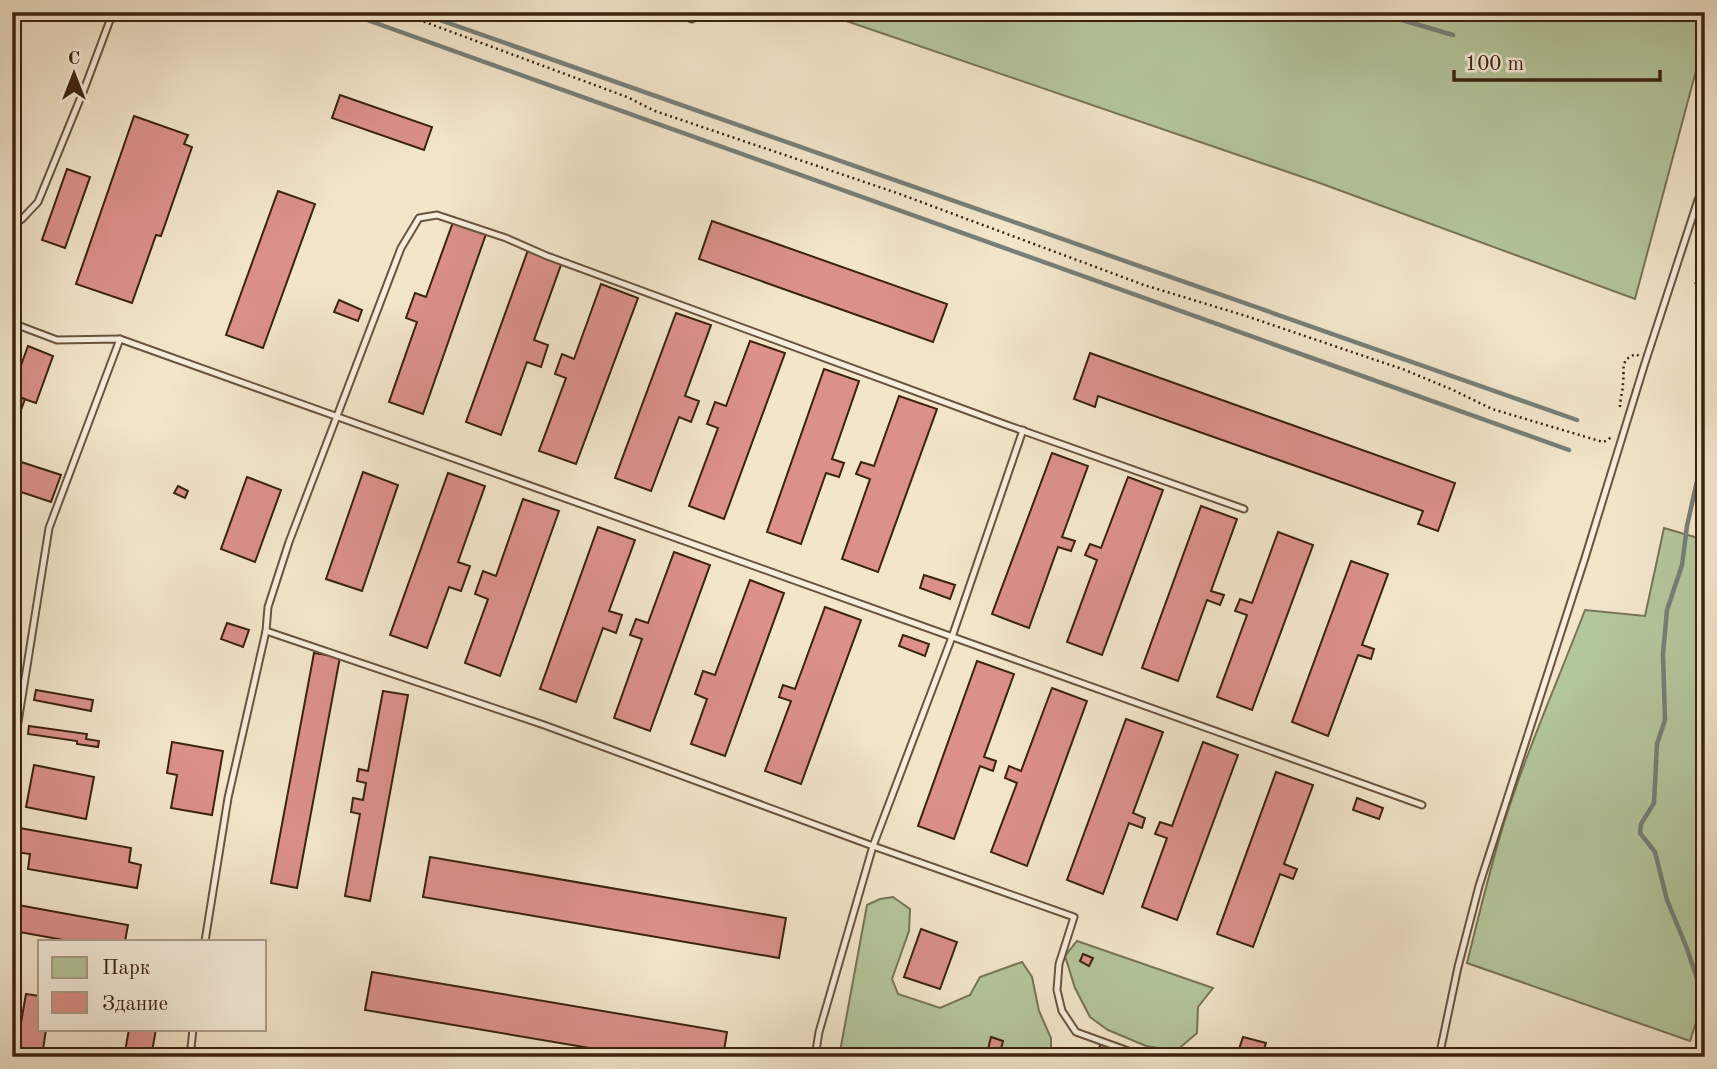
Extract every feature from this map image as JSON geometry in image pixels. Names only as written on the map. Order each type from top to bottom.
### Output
[{"type":"lane","points":[[12,226],[37,202],[113,12]]},
{"type":"lane","points":[[674,12],[692,19]]},
{"type":"lane","points":[[1439,1057],[1479,886],[1586,558],[1645,364],[1705,185]]},
{"type":"lane","points":[[205,940],[228,798],[267,631],[268,607],[289,541],[401,248],[419,218],[437,215],[506,237],[547,256],[1244,509]]},
{"type":"lane","points":[[12,323],[57,340],[120,339],[1422,805]]},
{"type":"lane","points":[[12,760],[50,528],[120,339]]},
{"type":"lane","points":[[815,1057],[873,845],[952,637],[1023,430]]},
{"type":"lane","points":[[267,631],[544,725],[1074,917],[1059,964],[1057,990],[1062,1011],[1076,1032],[1145,1057]]},
{"type":"lane","points":[[193,1030],[190,1055],[206,1057]]},
{"type":"path","points":[[398,12],[627,97],[656,111],[897,193],[1143,285],[1246,316],[1405,370],[1492,409],[1603,442],[1614,433]]},
{"type":"path","points":[[1695,284],[1705,272]]},
{"type":"path","points":[[1620,411],[1625,360],[1636,354],[1645,364]]},
{"type":"green space","points":[[820,12],[1705,13],[1697,67],[1635,299],[1317,182]]},
{"type":"green space","points":[[1664,528],[1705,540],[1705,995],[1690,1041],[1467,963],[1511,801],[1585,610],[1645,616]]},
{"type":"green space","points":[[893,897],[910,909],[909,931],[892,979],[898,994],[940,1008],[970,995],[980,977],[1022,962],[1032,977],[1039,1011],[1051,1038],[1051,1057],[839,1057],[867,905]]},
{"type":"green space","points":[[1077,941],[1213,988],[1198,1007],[1197,1033],[1176,1051],[1146,1046],[1108,1030],[1090,1017],[1075,988],[1065,956]]},
{"type":"building","points":[[340,95],[432,127],[424,150],[332,118]]},
{"type":"building","points":[[134,116],[188,135],[184,144],[192,147],[161,236],[156,235],[132,303],[76,284]]},
{"type":"building","points":[[67,169],[90,177],[65,248],[42,240]]},
{"type":"building","points":[[278,191],[315,204],[263,348],[226,335]]},
{"type":"building","points":[[712,221],[947,304],[933,342],[699,259]]},
{"type":"building","points":[[453,222],[486,234],[423,414],[389,402],[417,322],[406,318],[415,293],[426,297]]},
{"type":"building","points":[[528,250],[562,262],[534,340],[548,345],[541,367],[527,362],[501,435],[466,422]]},
{"type":"building","points":[[601,284],[638,298],[576,464],[539,451],[566,378],[555,374],[562,354],[574,359]]},
{"type":"building","points":[[339,300],[362,310],[358,321],[334,312]]},
{"type":"building","points":[[676,313],[711,325],[685,396],[699,401],[691,422],[679,417],[651,491],[615,478]]},
{"type":"building","points":[[750,341],[785,353],[724,519],[689,506],[718,428],[707,424],[715,402],[726,406]]},
{"type":"building","points":[[28,346],[53,356],[36,403],[12,395]]},
{"type":"building","points":[[1090,353],[1455,483],[1438,531],[1418,524],[1423,511],[1098,396],[1095,407],[1074,399]]},
{"type":"building","points":[[824,369],[859,381],[832,459],[844,463],[839,477],[826,473],[801,544],[767,532]]},
{"type":"building","points":[[12,395],[25,399],[12,435]]},
{"type":"building","points":[[899,396],[937,409],[878,572],[842,559],[870,479],[856,474],[861,462],[874,466]]},
{"type":"building","points":[[1052,453],[1088,466],[1062,537],[1075,541],[1071,551],[1058,547],[1029,628],[992,614]]},
{"type":"building","points":[[12,459],[61,475],[51,502],[12,489]]},
{"type":"building","points":[[363,472],[398,485],[362,591],[326,579]]},
{"type":"building","points":[[448,473],[485,486],[458,562],[470,566],[461,591],[449,587],[427,648],[390,635]]},
{"type":"building","points":[[247,477],[281,490],[255,562],[221,549]]},
{"type":"building","points":[[1128,477],[1163,490],[1102,655],[1067,642],[1097,560],[1085,555],[1090,544],[1101,548]]},
{"type":"building","points":[[178,486],[188,491],[185,498],[174,493]]},
{"type":"building","points":[[523,499],[559,511],[500,676],[465,663],[488,599],[475,594],[483,571],[496,576]]},
{"type":"building","points":[[1201,506],[1237,519],[1211,591],[1224,595],[1220,605],[1207,600],[1178,681],[1142,668]]},
{"type":"building","points":[[598,527],[635,540],[609,611],[622,615],[616,633],[603,628],[576,702],[540,689]]},
{"type":"building","points":[[1278,532],[1313,545],[1252,710],[1217,697],[1247,615],[1235,611],[1240,599],[1252,603]]},
{"type":"building","points":[[674,552],[710,565],[650,731],[614,718],[642,639],[630,635],[636,619],[648,623]]},
{"type":"building","points":[[1351,561],[1388,574],[1362,645],[1374,649],[1371,659],[1358,655],[1328,736],[1292,722]]},
{"type":"building","points":[[924,575],[955,585],[950,599],[920,588]]},
{"type":"building","points":[[750,580],[784,593],[725,756],[691,744],[707,699],[695,694],[703,671],[715,675]]},
{"type":"building","points":[[825,607],[861,620],[801,784],[765,771],[791,701],[779,697],[783,685],[795,689]]},
{"type":"building","points":[[227,623],[249,630],[243,647],[221,639]]},
{"type":"building","points":[[903,635],[929,644],[925,656],[899,646]]},
{"type":"building","points":[[314,653],[340,657],[297,888],[271,883]]},
{"type":"building","points":[[977,661],[1014,674],[984,757],[996,761],[993,771],[980,766],[954,839],[918,826]]},
{"type":"building","points":[[1052,688],[1087,701],[1027,866],[991,852],[1017,783],[1005,778],[1009,766],[1021,771]]},
{"type":"building","points":[[36,690],[93,700],[91,711],[34,700]]},
{"type":"building","points":[[383,691],[408,695],[370,901],[345,896],[360,814],[351,812],[353,798],[363,800],[366,783],[357,781],[359,769],[368,771]]},
{"type":"building","points":[[1126,719],[1163,732],[1133,813],[1145,818],[1142,828],[1129,823],[1103,894],[1067,880]]},
{"type":"building","points":[[29,726],[87,734],[86,739],[99,741],[98,747],[28,734]]},
{"type":"building","points":[[172,742],[223,751],[212,815],[171,808],[177,775],[167,773]]},
{"type":"building","points":[[1203,742],[1238,755],[1177,920],[1142,907],[1167,838],[1155,834],[1160,822],[1172,826]]},
{"type":"building","points":[[34,765],[94,777],[86,819],[26,807]]},
{"type":"building","points":[[1276,772],[1313,785],[1284,864],[1297,869],[1293,879],[1280,874],[1253,947],[1217,934]]},
{"type":"building","points":[[1357,798],[1383,808],[1379,819],[1353,810]]},
{"type":"building","points":[[14,827],[131,848],[129,862],[141,865],[137,888],[28,869],[30,854],[16,852],[18,844],[12,843]]},
{"type":"building","points":[[430,857],[786,918],[779,958],[423,897]]},
{"type":"building","points":[[18,905],[128,925],[125,940],[64,940],[14,931]]},
{"type":"building","points":[[921,929],[957,942],[940,989],[904,977]]},
{"type":"building","points":[[1083,954],[1093,958],[1089,966],[1080,961]]},
{"type":"building","points":[[372,972],[727,1032],[723,1057],[643,1057],[365,1010]]},
{"type":"building","points":[[26,994],[38,996],[38,1030],[46,1030],[42,1057],[15,1057]]},
{"type":"building","points":[[129,1030],[156,1030],[151,1057],[124,1057]]},
{"type":"building","points":[[991,1037],[1003,1041],[999,1057],[986,1057]]},
{"type":"building","points":[[1243,1037],[1266,1043],[1262,1056],[1239,1049]]},
{"type":"building","points":[[1101,1043],[1137,1057],[1096,1057]]},
{"type":"waterway","points":[[345,12],[1569,450]]},
{"type":"waterway","points":[[417,12],[1577,420]]},
{"type":"waterway","points":[[1375,12],[1453,35]]},
{"type":"waterway","points":[[1705,445],[1687,526],[1682,565],[1667,610],[1663,654],[1665,720],[1657,744],[1654,803],[1641,824],[1640,833],[1655,852],[1667,900],[1705,1002]]}]
